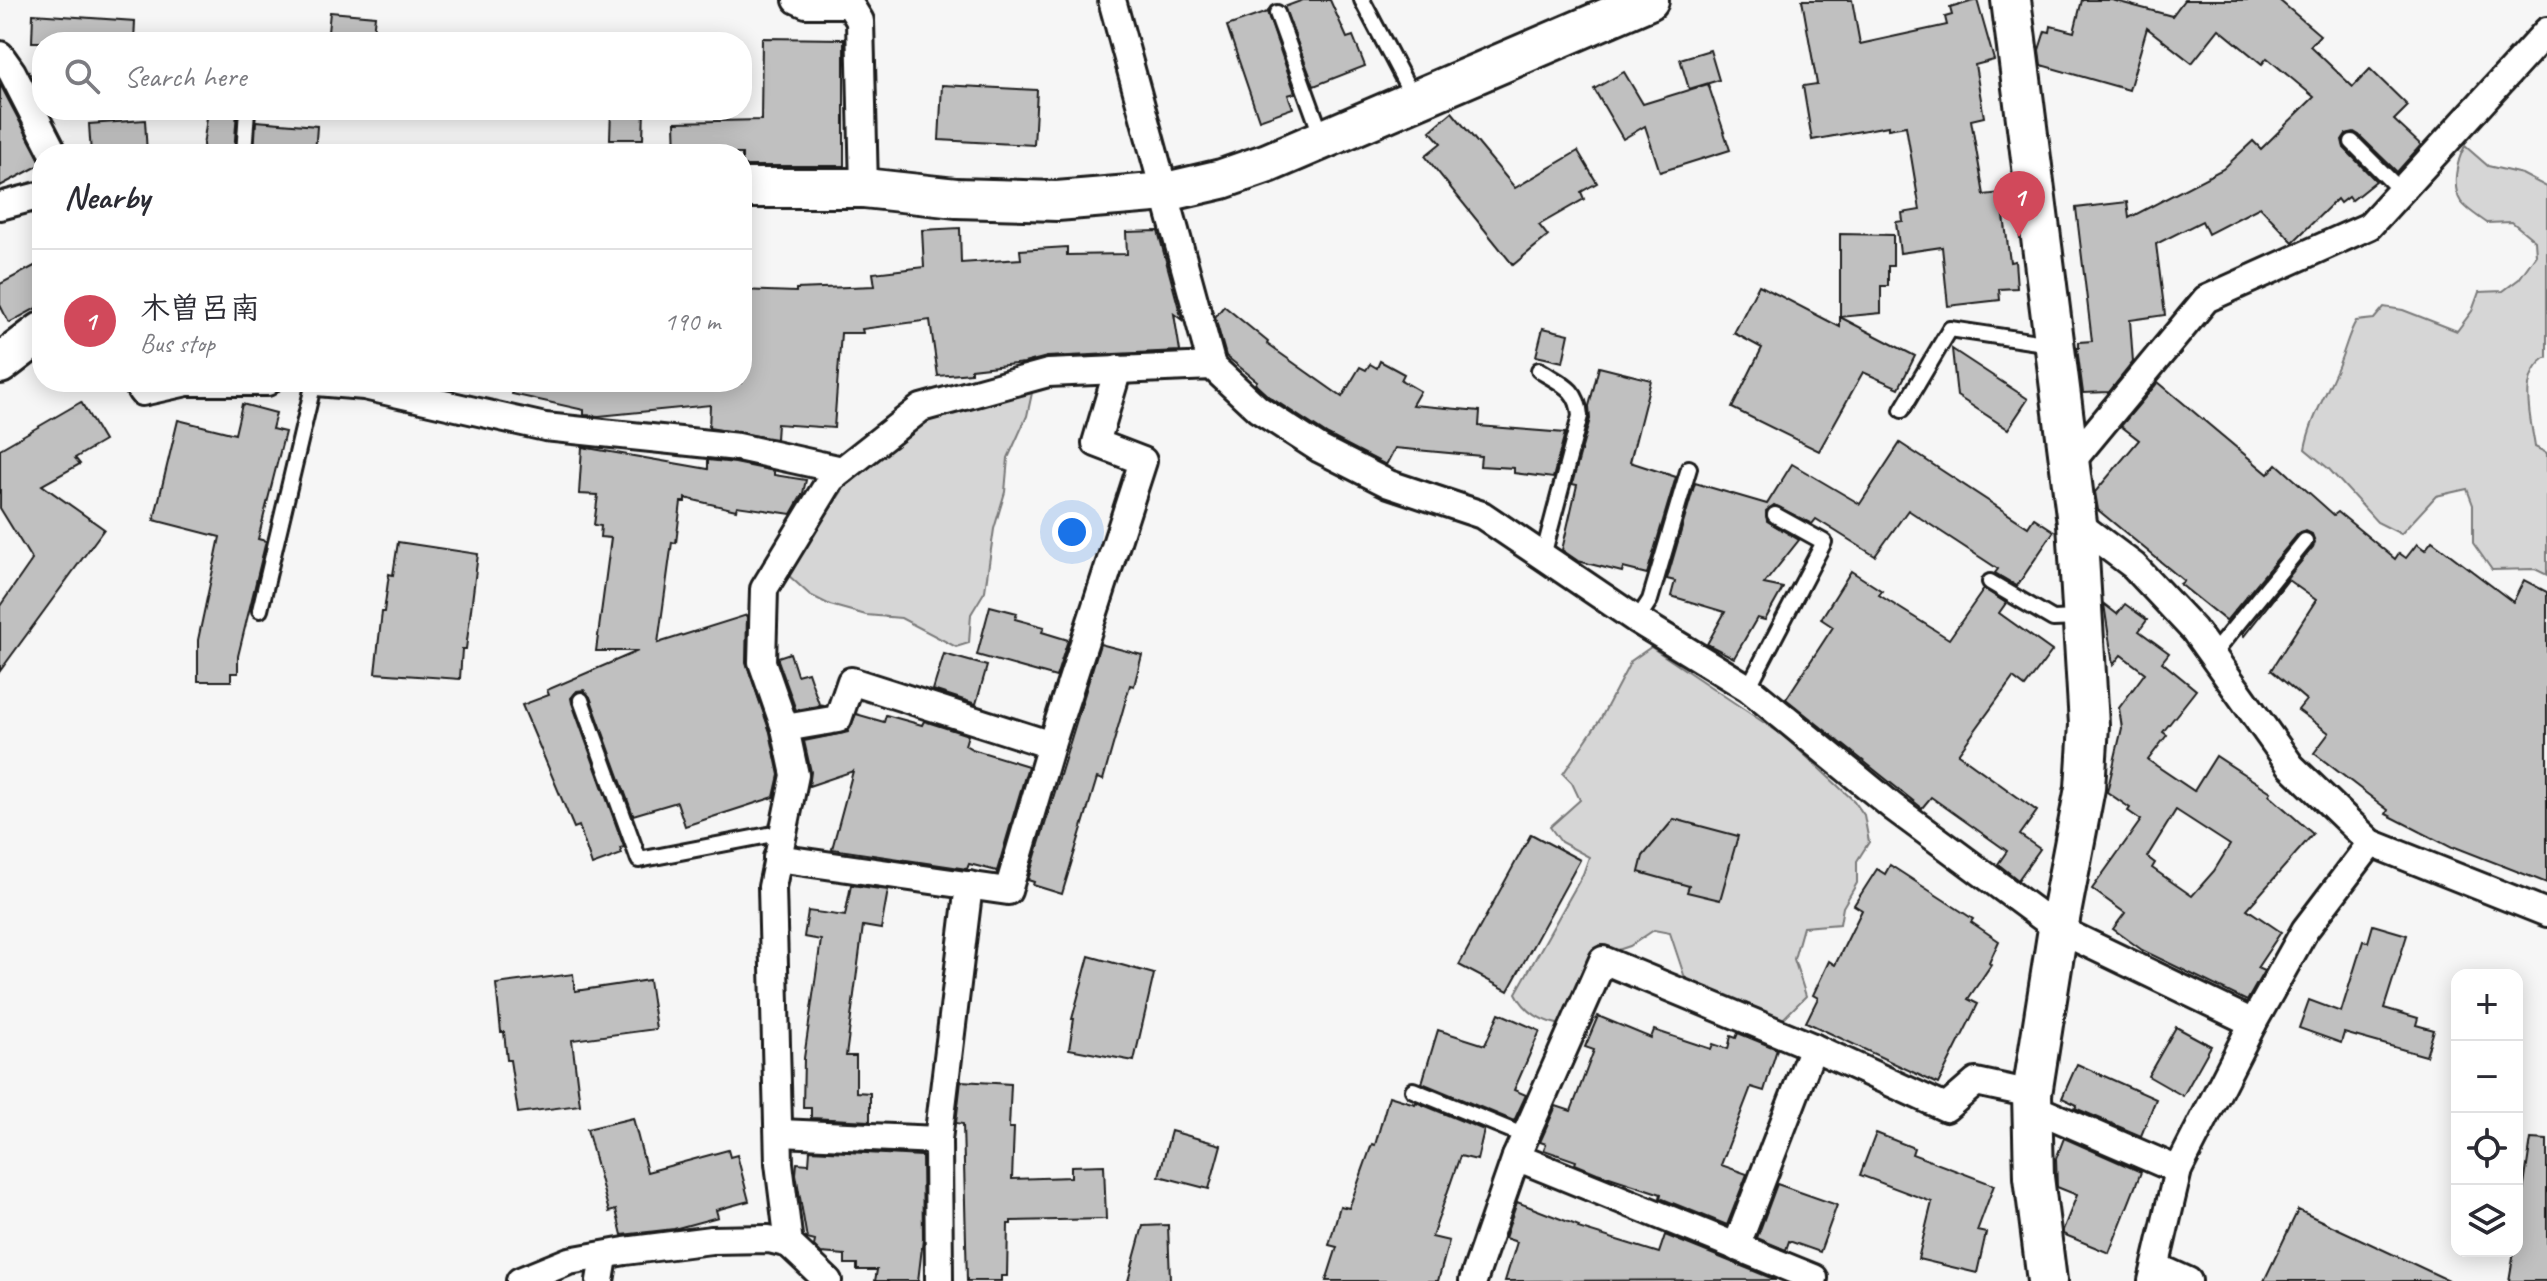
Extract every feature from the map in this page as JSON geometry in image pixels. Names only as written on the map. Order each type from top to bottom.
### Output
[{"type":"street","points":[[797,0],[806,4],[848,2],[860,21],[864,188]]},
{"type":"street","points":[[1112,0],[1212,366],[1258,409],[1320,449],[1389,484],[1482,515],[1637,620],[1748,688],[1893,807],[2058,929],[2253,1023]]},
{"type":"street","points":[[752,188],[864,188],[956,198],[1057,201],[1166,192],[1222,179],[1323,140],[1649,0]]},
{"type":"street","points":[[2011,0],[2071,462],[2089,725],[2085,788],[2058,929],[2033,1101],[2031,1138],[2034,1177],[2047,1281]]},
{"type":"street","points":[[2071,462],[2206,299],[2369,226],[2547,31]]},
{"type":"street","points":[[0,55],[32,111]]},
{"type":"street","points":[[37,120],[49,144]]},
{"type":"street","points":[[0,206],[32,198]]},
{"type":"street","points":[[0,364],[32,340]]},
{"type":"street","points":[[789,1244],[779,1163],[772,887],[795,775],[785,728],[762,662],[764,589],[831,479],[921,408],[1048,373],[1212,366]]},
{"type":"street","points":[[781,845],[1008,891],[1051,745],[1143,461],[1096,443],[1118,369]]},
{"type":"street","points":[[390,392],[545,427],[738,447],[842,470]]},
{"type":"street","points":[[2077,523],[2134,566],[2194,630],[2291,766],[2371,843],[2547,913]]},
{"type":"street","points":[[785,728],[838,719],[851,681],[1051,745]]},
{"type":"street","points":[[2188,1281],[2154,1274],[2178,1170],[2253,1023],[2305,930],[2371,843]]},
{"type":"street","points":[[939,1281],[938,1140],[969,885]]},
{"type":"street","points":[[1473,1281],[1520,1147],[1603,960],[1813,1047],[1946,1108],[1976,1082],[2033,1101],[2178,1170]]},
{"type":"street","points":[[1736,1247],[1813,1047]]},
{"type":"street","points":[[780,1133],[938,1140]]},
{"type":"street","points":[[1520,1147],[1736,1247],[1814,1278],[1813,1281]]},
{"type":"street","points":[[520,1281],[569,1261],[602,1269],[625,1251],[711,1240],[769,1239],[789,1244],[828,1281]]},
{"type":"lane","points":[[1362,0],[1415,100]]},
{"type":"lane","points":[[1277,13],[1323,140]]},
{"type":"lane","points":[[245,144],[246,120]]},
{"type":"lane","points":[[2352,142],[2401,191]]},
{"type":"lane","points":[[1902,410],[1950,329],[2056,344]]},
{"type":"lane","points":[[1539,370],[1572,391],[1579,401],[1580,416],[1543,556]]},
{"type":"lane","points":[[260,610],[314,392]]},
{"type":"lane","points":[[1637,620],[1650,600],[1689,468]]},
{"type":"lane","points":[[1748,688],[1824,542],[1775,515]]},
{"type":"lane","points":[[2212,655],[2305,541]]},
{"type":"lane","points":[[1990,582],[2053,619],[2083,618]]},
{"type":"lane","points":[[581,700],[639,860],[781,845]]},
{"type":"lane","points":[[1413,1090],[1520,1147]]},
{"type":"shaded area","points":[[2465,146],[2488,166],[2522,174],[2547,187],[2547,357],[2532,375],[2528,398],[2535,447],[2547,453],[2547,575],[2535,569],[2492,570],[2473,543],[2473,505],[2467,489],[2436,496],[2401,534],[2377,522],[2329,469],[2305,449],[2356,321],[2374,319],[2384,307],[2403,310],[2457,331],[2472,311],[2479,292],[2503,291],[2519,279],[2536,255],[2535,241],[2512,222],[2487,223],[2461,202],[2456,189],[2456,174]]},
{"type":"shaded area","points":[[1032,393],[1027,416],[1008,458],[1005,492],[994,529],[985,591],[971,614],[969,643],[956,647],[901,618],[866,615],[830,605],[810,595],[787,574],[854,473],[896,439],[933,419]]},
{"type":"shaded area","points":[[1651,647],[1781,734],[1854,801],[1864,815],[1869,842],[1857,861],[1857,883],[1843,907],[1840,924],[1803,927],[1794,959],[1806,996],[1783,1019],[1756,1012],[1725,996],[1688,987],[1670,933],[1654,930],[1630,946],[1594,958],[1564,1025],[1536,1015],[1524,1006],[1516,993],[1583,874],[1589,857],[1561,842],[1550,827],[1580,800],[1572,783],[1563,774],[1601,718],[1631,661]]},
{"type":"building","points":[[1303,0],[1330,0],[1347,38],[1353,36],[1365,66],[1314,86],[1284,7]]},
{"type":"building","points":[[1802,0],[1852,0],[1860,44],[1947,25],[1945,17],[1952,15],[1950,8],[1977,0],[1994,60],[1975,65],[1984,117],[1971,120],[1984,195],[2001,193],[2010,262],[2015,261],[2017,288],[1999,289],[2000,300],[1948,306],[1942,247],[1900,253],[1896,222],[1903,221],[1902,213],[1920,210],[1906,126],[1888,129],[1888,126],[1812,140],[1803,86],[1817,84]]},
{"type":"building","points":[[2082,0],[2112,0],[2172,16],[2184,0],[2279,0],[2320,35],[2310,46],[2353,87],[2370,69],[2408,106],[2394,120],[2421,145],[2397,172],[2359,135],[2354,132],[2346,134],[2342,140],[2344,148],[2376,181],[2351,201],[2348,197],[2340,203],[2337,199],[2293,242],[2260,207],[2208,234],[2202,221],[2156,244],[2165,315],[2130,320],[2133,362],[2109,392],[2083,393],[2077,348],[2079,342],[2092,341],[2076,208],[2127,202],[2129,218],[2223,169],[2253,141],[2261,149],[2314,97],[2267,58],[2262,64],[2219,29],[2192,63],[2147,28],[2129,90],[2041,65],[2039,50],[2045,31],[2050,32],[2051,26],[2074,32]]},
{"type":"building","points":[[330,12],[375,16],[373,32],[328,32]]},
{"type":"building","points":[[1267,12],[1295,93],[1288,95],[1293,108],[1259,120],[1227,26]]},
{"type":"building","points":[[33,14],[135,21],[134,32],[32,32]]},
{"type":"building","points":[[762,38],[844,39],[844,166],[752,166],[752,144],[676,144],[675,122],[761,120]]},
{"type":"building","points":[[1710,50],[1719,80],[1689,89],[1680,59]]},
{"type":"building","points":[[1624,72],[1643,104],[1708,84],[1730,150],[1660,172],[1645,126],[1623,139],[1594,89]]},
{"type":"building","points":[[0,84],[32,145],[32,169],[0,186]]},
{"type":"building","points":[[942,85],[1037,90],[1034,145],[939,140]]},
{"type":"building","points":[[1452,112],[1515,188],[1578,151],[1597,183],[1581,192],[1584,199],[1539,225],[1548,236],[1513,265],[1425,156],[1441,143],[1430,131]]},
{"type":"building","points":[[145,120],[146,144],[90,144],[89,124]]},
{"type":"building","points":[[207,120],[236,120],[235,144],[203,144]]},
{"type":"building","points":[[611,120],[644,120],[643,139],[610,139]]},
{"type":"building","points":[[256,121],[317,126],[316,144],[255,144]]},
{"type":"building","points":[[960,228],[961,263],[1021,259],[1020,250],[1067,247],[1067,255],[1127,254],[1126,232],[1158,231],[1182,320],[1174,314],[1180,351],[1047,357],[971,369],[971,373],[938,376],[930,320],[862,329],[863,333],[841,333],[834,428],[777,424],[776,439],[709,428],[710,405],[599,416],[584,415],[584,410],[512,394],[752,392],[752,290],[796,292],[796,289],[875,286],[873,273],[924,267],[922,230]]},
{"type":"building","points":[[1840,234],[1893,235],[1893,266],[1888,266],[1888,286],[1881,286],[1881,313],[1840,317]]},
{"type":"building","points":[[32,267],[32,310],[9,323],[0,305],[0,284]]},
{"type":"building","points":[[1759,285],[1840,327],[1840,317],[1915,356],[1899,388],[1863,372],[1819,451],[1732,408],[1762,348],[1734,333]]},
{"type":"building","points":[[1224,306],[1267,344],[1342,397],[1360,367],[1366,370],[1370,364],[1377,368],[1380,361],[1404,374],[1401,380],[1420,391],[1412,405],[1480,411],[1479,426],[1565,433],[1553,478],[1514,473],[1514,468],[1480,466],[1481,456],[1395,448],[1386,465],[1328,435],[1268,396],[1255,384],[1257,381],[1226,356],[1215,317]]},
{"type":"building","points":[[1543,328],[1569,334],[1563,362],[1536,356]]},
{"type":"building","points":[[1952,349],[2028,399],[2008,429],[1957,396]]},
{"type":"building","points":[[1599,367],[1651,380],[1630,462],[1676,477],[1647,574],[1623,568],[1622,572],[1578,561],[1562,550],[1577,485],[1572,484],[1590,419],[1589,406]]},
{"type":"building","points":[[2158,382],[2268,474],[2277,464],[2334,515],[2338,512],[2395,559],[2399,553],[2406,558],[2417,544],[2425,550],[2432,541],[2513,602],[2524,580],[2547,592],[2547,883],[2454,849],[2386,814],[2388,810],[2314,753],[2329,733],[2298,710],[2306,700],[2271,670],[2316,600],[2288,580],[2244,636],[2242,634],[2313,547],[2312,534],[2306,531],[2297,535],[2226,621],[2180,584],[2184,581],[2098,510],[2095,492],[2139,440],[2121,426]]},
{"type":"building","points":[[81,402],[104,441],[75,458],[80,464],[42,485],[104,529],[0,671],[0,606],[32,560],[0,508],[0,449]]},
{"type":"building","points":[[242,404],[276,413],[272,429],[285,432],[258,539],[266,541],[238,656],[238,673],[231,673],[231,681],[198,681],[198,640],[220,537],[154,520],[178,420],[235,434]]},
{"type":"building","points":[[1900,443],[2028,527],[2034,518],[2054,531],[2017,586],[1995,573],[1998,569],[1908,510],[1875,556],[1816,519],[1812,524],[1774,505],[1766,511],[1767,521],[1799,540],[1764,584],[1783,588],[1765,620],[1757,618],[1734,658],[1707,644],[1725,612],[1671,596],[1675,581],[1667,579],[1695,483],[1767,504],[1792,464],[1860,504]]},
{"type":"building","points":[[582,447],[708,469],[708,460],[735,463],[774,471],[774,475],[806,480],[803,493],[791,514],[737,506],[736,510],[685,498],[685,502],[681,502],[676,543],[672,542],[658,643],[747,615],[746,662],[770,732],[779,775],[774,797],[685,826],[677,802],[633,815],[590,697],[584,690],[577,691],[571,698],[572,703],[624,847],[620,848],[622,854],[592,865],[579,826],[574,828],[522,705],[549,695],[547,690],[638,651],[596,651],[611,538],[600,537],[601,526],[594,525],[598,495],[579,494]]},
{"type":"building","points":[[398,542],[478,554],[460,679],[375,673],[382,612],[389,574],[393,575]]},
{"type":"building","points":[[1851,571],[1882,591],[1879,595],[1949,639],[1984,589],[2006,603],[1999,613],[2052,651],[2025,687],[2013,678],[1958,754],[2037,811],[2020,835],[2040,849],[2018,880],[1998,864],[2007,851],[1931,797],[1922,808],[1786,699],[1833,627],[1821,619]]},
{"type":"building","points":[[2104,604],[2117,614],[2125,604],[2147,620],[2139,631],[2169,653],[2162,662],[2196,690],[2163,732],[2167,735],[2148,760],[2194,791],[2216,756],[2271,792],[2269,795],[2313,834],[2247,909],[2281,932],[2257,968],[2264,971],[2247,1001],[2142,950],[2113,929],[2125,913],[2092,889],[2141,820],[2107,792],[2122,728],[2119,708],[2145,673],[2121,655],[2113,665]],"holes":[[[2176,810],[2230,845],[2214,871],[2192,896],[2152,868],[2155,863],[2147,857]]]},
{"type":"building","points":[[990,606],[1017,613],[1015,619],[1044,627],[1042,632],[1068,640],[1056,677],[977,655]]},
{"type":"building","points":[[1100,644],[1142,655],[1134,686],[1130,685],[1103,780],[1097,778],[1062,894],[1033,885],[1034,882],[1028,880]]},
{"type":"building","points":[[790,653],[797,675],[808,672],[819,704],[824,705],[796,710],[778,660],[778,657]]},
{"type":"building","points":[[944,654],[987,666],[976,704],[933,690]]},
{"type":"building","points":[[856,714],[884,722],[886,715],[922,725],[924,721],[968,735],[965,745],[972,749],[1028,766],[997,871],[969,864],[967,869],[832,849],[853,771],[809,786],[811,772],[804,741],[848,732]]},
{"type":"building","points":[[1674,819],[1738,836],[1720,900],[1687,892],[1689,886],[1639,872],[1643,856]]},
{"type":"building","points":[[1531,834],[1580,860],[1508,991],[1459,965]]},
{"type":"building","points":[[1890,865],[1973,919],[1971,922],[1999,941],[1989,963],[1991,965],[1968,999],[1978,1004],[1938,1084],[1806,1022],[1818,998],[1813,995],[1829,961],[1835,965],[1862,910],[1854,905],[1877,869],[1885,874]]},
{"type":"building","points":[[851,885],[888,890],[881,929],[863,926],[846,1056],[856,1056],[856,1092],[870,1093],[870,1121],[811,1118],[811,1108],[803,1108],[804,1058],[821,940],[804,937],[808,911],[845,916]]},
{"type":"building","points":[[2373,925],[2407,935],[2384,1008],[2418,1018],[2416,1025],[2434,1030],[2426,1056],[2344,1033],[2341,1043],[2299,1028],[2309,1000],[2341,1012],[2363,941],[2368,942]]},
{"type":"building","points":[[1089,956],[1154,974],[1134,1061],[1069,1049],[1072,1019]]},
{"type":"building","points":[[573,974],[575,991],[649,980],[656,1029],[572,1040],[580,1105],[518,1113],[510,1060],[507,1060],[504,1032],[501,1032],[496,984]]},
{"type":"building","points":[[1499,1013],[1540,1031],[1514,1090],[1526,1095],[1514,1121],[1422,1083],[1438,1030],[1485,1045]]},
{"type":"building","points":[[1598,1016],[1651,1038],[1654,1030],[1711,1049],[1713,1044],[1728,1049],[1731,1036],[1736,1038],[1738,1033],[1777,1049],[1764,1091],[1751,1087],[1721,1165],[1747,1174],[1727,1225],[1660,1198],[1661,1194],[1597,1173],[1575,1164],[1576,1161],[1544,1150],[1546,1144],[1540,1142],[1556,1106],[1571,1111],[1594,1050],[1585,1047]]},
{"type":"building","points":[[2176,1027],[2211,1046],[2183,1096],[2148,1076]]},
{"type":"building","points":[[2077,1064],[2156,1099],[2141,1136],[2075,1108],[2077,1105],[2062,1098]]},
{"type":"building","points":[[961,1081],[1011,1084],[1009,1128],[1014,1128],[1012,1179],[1071,1177],[1071,1166],[1104,1165],[1106,1219],[1011,1221],[1008,1224],[1007,1276],[1001,1276],[1001,1281],[967,1281],[963,1124],[956,1123]]},
{"type":"building","points":[[1389,1096],[1416,1102],[1484,1130],[1477,1160],[1460,1156],[1432,1237],[1449,1241],[1438,1281],[1326,1281],[1337,1247],[1329,1245],[1340,1206],[1349,1208],[1372,1144],[1375,1145]]},
{"type":"building","points":[[633,1118],[647,1172],[728,1150],[730,1157],[737,1155],[749,1201],[716,1210],[718,1217],[674,1229],[622,1235],[616,1210],[609,1212],[587,1129]]},
{"type":"building","points":[[1171,1131],[1221,1145],[1209,1189],[1159,1176]]},
{"type":"building","points":[[1876,1133],[1914,1148],[1912,1154],[1994,1185],[1977,1231],[1986,1233],[1977,1273],[1918,1259],[1932,1202],[1860,1175]]},
{"type":"building","points":[[2064,1138],[2141,1172],[2109,1253],[2063,1234],[2077,1195],[2057,1187],[2056,1159]]},
{"type":"building","points":[[2531,1139],[2547,1140],[2547,1281],[2509,1281],[2513,1257],[2523,1257],[2523,1192]]},
{"type":"building","points":[[810,1150],[922,1156],[923,1239],[918,1281],[875,1281],[877,1270],[857,1270],[857,1264],[845,1264],[845,1255],[821,1253],[814,1246],[815,1241],[807,1239],[796,1174],[797,1163],[809,1164]]},
{"type":"building","points":[[1777,1184],[1837,1205],[1820,1252],[1789,1241],[1786,1250],[1757,1238]]},
{"type":"building","points":[[1517,1202],[1578,1228],[1659,1253],[1665,1235],[1776,1280],[1505,1281],[1517,1242],[1505,1238]]},
{"type":"building","points":[[2298,1210],[2450,1281],[2264,1281]]},
{"type":"building","points":[[1168,1225],[1170,1280],[1128,1281],[1143,1226]]},
{"type":"place","name":"木曽呂南","points":[[2019,237]]}]
